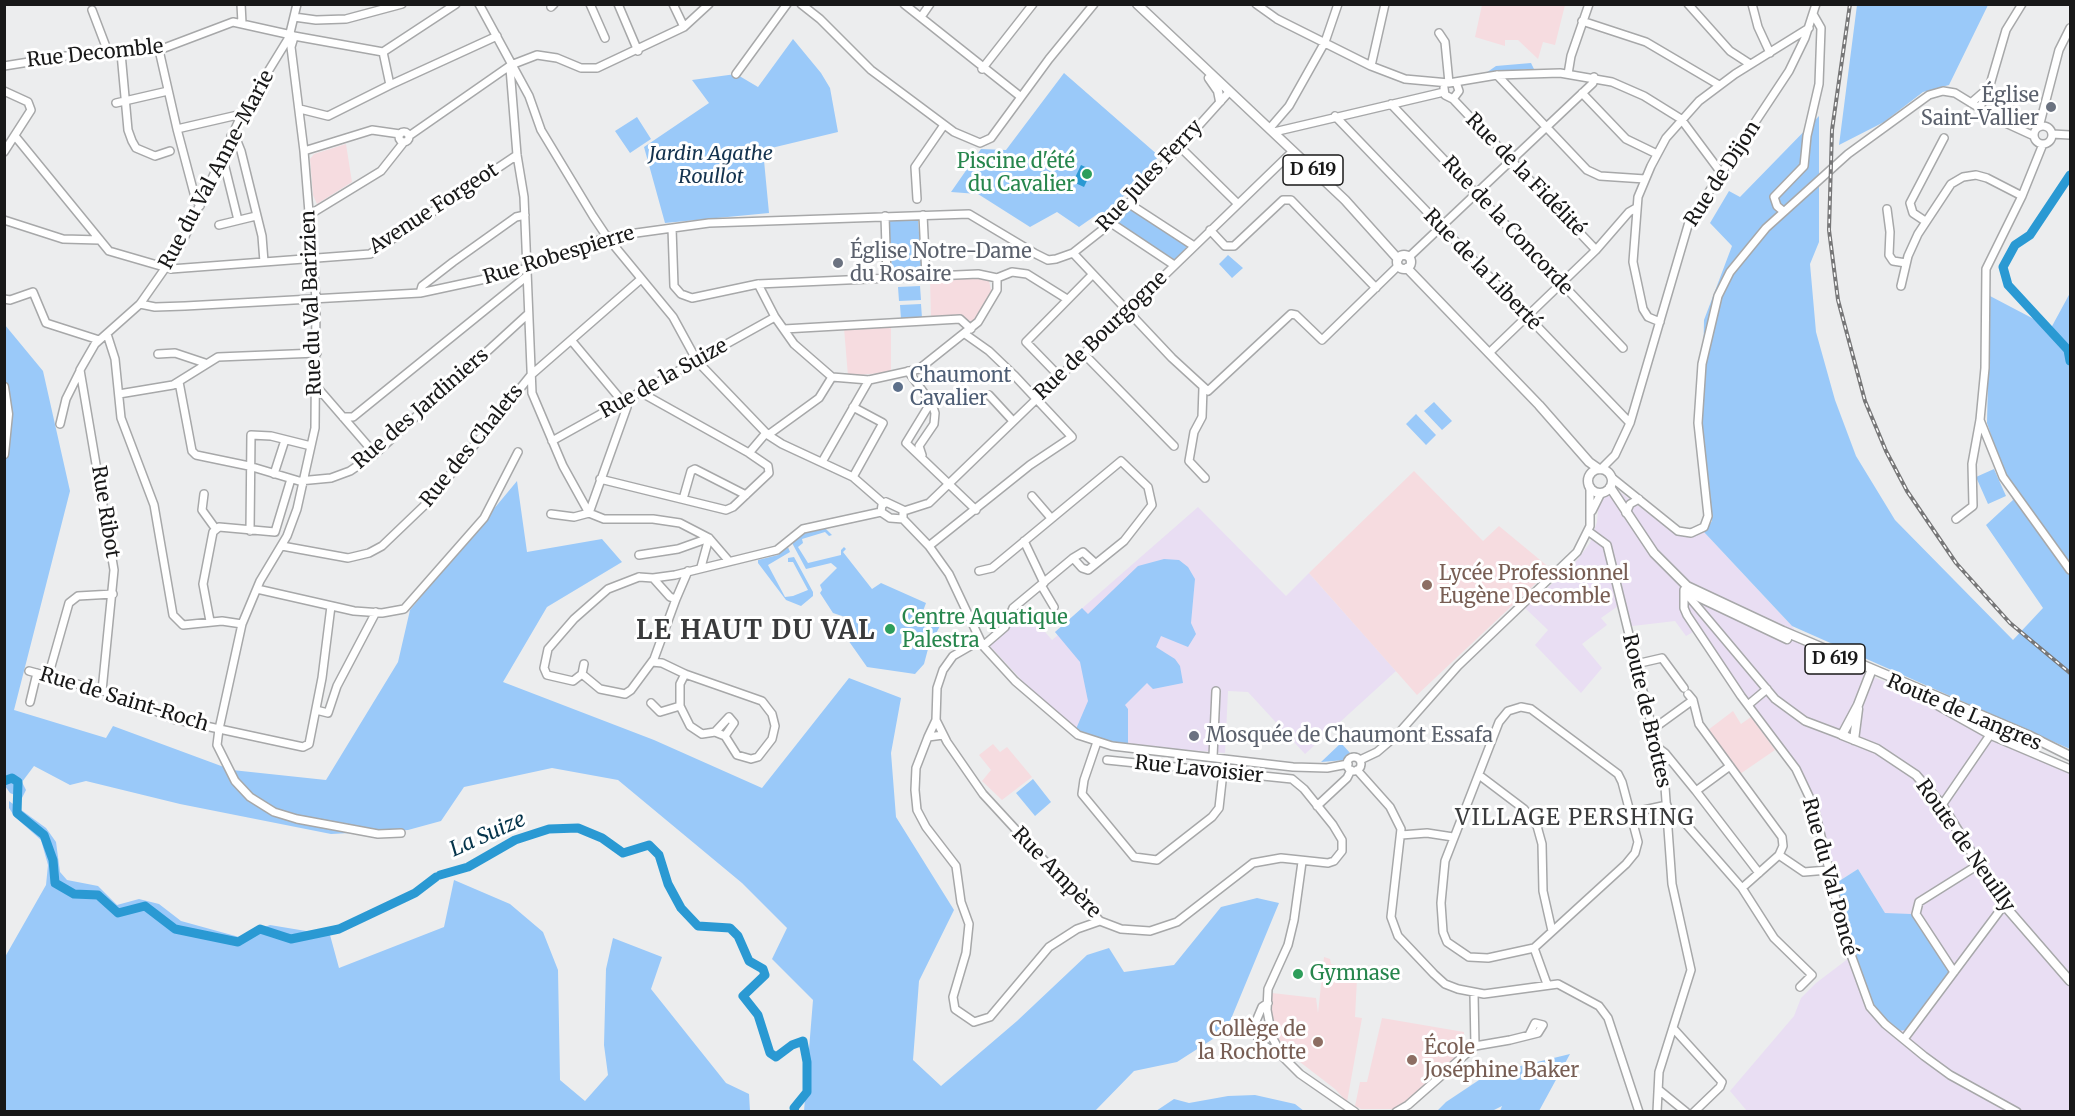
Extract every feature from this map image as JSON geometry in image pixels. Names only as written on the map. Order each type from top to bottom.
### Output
[{"type":"main road","name":"D 619","points":[[1137,4],[1272,130],[1404,262],[1490,353],[1574,445],[1589,483]]},
{"type":"main road","points":[[1203,67],[1218,91],[1221,101]]},
{"type":"main road","points":[[4,387],[8,414],[4,454]]},
{"type":"main road","points":[[1574,445],[1600,469],[1608,484]]},
{"type":"main road","points":[[1600,469],[1591,473],[1589,483],[1608,484]]},
{"type":"main road","name":"D 619","points":[[1608,484],[1665,567],[1701,594],[1871,672],[2019,730],[2067,755]]},
{"type":"main road","name":"Route de Langres","points":[[1608,484],[1649,555],[1684,590],[1743,620],[2067,755]]},
{"type":"main road","points":[[1842,735],[1858,705],[1871,672]]},
{"type":"main road","points":[[1854,740],[1858,705]]},
{"type":"main road","name":"Route de Neuilly","points":[[1842,735],[1904,765],[1942,805],[2004,905],[2070,981]]},
{"type":"street","points":[[240,4],[242,23]]},
{"type":"street","name":"Rue du Val Barizien","points":[[297,4],[290,36],[300,109],[316,299],[317,387],[311,447],[297,509],[282,546],[257,589],[242,624],[217,745],[235,781],[261,806],[297,819],[378,834],[401,832]]},
{"type":"street","points":[[294,17],[316,20],[346,19],[402,4]]},
{"type":"street","points":[[390,85],[383,52],[456,4]]},
{"type":"street","points":[[479,4],[529,96],[541,130],[607,237],[673,317],[697,361],[767,434],[782,444],[853,477],[884,504],[892,504],[929,546],[949,574],[981,644],[1015,681],[1064,725],[1097,742],[1129,748],[1312,768],[1352,768]]},
{"type":"street","points":[[590,4],[605,39]]},
{"type":"street","points":[[618,4],[638,51]]},
{"type":"street","points":[[673,4],[684,27]]},
{"type":"street","points":[[309,215],[381,171],[407,139],[511,66],[537,55],[556,58],[580,68],[597,68],[638,51],[684,27],[709,4]]},
{"type":"street","points":[[801,4],[820,19],[871,70],[944,125],[968,140],[980,143],[991,138],[1094,4]]},
{"type":"street","points":[[904,4],[982,69],[1021,97]]},
{"type":"street","points":[[921,17],[930,4]]},
{"type":"street","points":[[982,69],[1033,4]]},
{"type":"street","points":[[1272,130],[1289,106],[1325,42],[1338,4]]},
{"type":"street","points":[[1371,66],[1385,4]]},
{"type":"street","points":[[1568,74],[1582,21],[1589,4]]},
{"type":"street","points":[[1688,4],[1730,51],[1750,64]]},
{"type":"street","points":[[1752,4],[1758,27],[1770,53]]},
{"type":"street","points":[[1979,108],[1985,99],[2006,30],[2022,4]]},
{"type":"street","points":[[736,74],[786,5]]},
{"type":"street","points":[[1258,5],[1277,19],[1371,66],[1405,79],[1450,82],[1497,75],[1568,74],[1590,77],[1628,89],[1681,119],[1722,174]]},
{"type":"street","points":[[1783,211],[1777,206],[1774,197],[1804,166],[1807,136],[1819,84],[1821,27],[1814,8]]},
{"type":"street","name":"Rue de Dijon","points":[[1592,513],[1608,484],[1615,454],[1630,423],[1689,222],[1749,135],[1800,50],[1814,8]]},
{"type":"street","points":[[92,10],[108,52]]},
{"type":"street","points":[[1582,21],[1630,35],[1657,47],[1719,85]]},
{"type":"street","name":"Rue Decomble","points":[[4,66],[85,53],[159,50],[233,22],[290,36],[383,52]]},
{"type":"street","points":[[1660,322],[1645,313],[1635,281],[1633,245],[1636,208],[1645,178],[1657,154],[1681,119],[1719,85],[1809,28]]},
{"type":"street","points":[[2034,136],[2039,127],[2059,50],[2070,28]]},
{"type":"street","points":[[1439,33],[1444,42],[1450,82],[1459,91],[1454,99]]},
{"type":"street","name":"Rue du Val Anne-Marie","points":[[99,339],[140,304],[189,232],[242,114],[290,36]]},
{"type":"street","points":[[300,109],[328,116],[497,36]]},
{"type":"street","points":[[1787,42],[1800,50]]},
{"type":"street","points":[[159,50],[177,129],[195,197],[200,206]]},
{"type":"street","points":[[121,52],[128,130],[136,148],[155,156],[170,152]]},
{"type":"street","points":[[511,66],[517,154],[525,215],[531,375],[535,402],[552,441],[582,504],[589,513],[604,519],[653,519],[680,523],[709,538],[728,560]]},
{"type":"street","points":[[1497,75],[1593,174],[1645,178]]},
{"type":"street","points":[[1205,478],[1188,461],[1194,432],[1203,417],[1205,389],[1292,314],[1296,315],[1322,340],[1593,83],[1590,77]]},
{"type":"street","points":[[1272,130],[1444,92],[1450,82]]},
{"type":"street","points":[[1971,103],[1980,98],[1989,85]]},
{"type":"street","name":"Rue Decomble","points":[[4,91],[28,102],[32,110],[4,152]]},
{"type":"street","points":[[116,103],[168,91]]},
{"type":"street","points":[[1584,91],[1626,139],[1657,154]]},
{"type":"street","points":[[1608,484],[1622,485],[1673,528],[1682,532],[1696,532],[1708,522],[1698,423],[1702,364],[1708,330],[1718,296],[1730,272],[1783,211],[1836,164],[1933,93],[1950,91],[2034,136],[2043,144]]},
{"type":"street","name":"Rue Jules Ferry","points":[[1073,253],[1111,223],[1178,145],[1229,92]]},
{"type":"street","name":"Rue de la Fidélité","points":[[1444,92],[1447,97],[1454,99],[1596,250]]},
{"type":"street","name":"Rue de la Concorde","points":[[1391,104],[1623,348]]},
{"type":"street","points":[[177,129],[242,114]]},
{"type":"street","name":"Rue de la Liberté","points":[[1335,116],[1630,423]]},
{"type":"street","points":[[926,276],[915,167],[944,125]]},
{"type":"street","points":[[2039,127],[2048,127],[2052,134]]},
{"type":"street","points":[[304,151],[372,130],[400,134],[406,132],[407,139]]},
{"type":"street","points":[[2052,134],[2070,135]]},
{"type":"street","points":[[1956,519],[1973,506],[1972,464],[1980,420],[1987,329],[1986,269],[2022,196],[2043,144],[2049,142],[2052,134]]},
{"type":"street","points":[[15,136],[109,251],[166,268]]},
{"type":"street","points":[[231,136],[237,141],[241,151],[262,236],[264,262]]},
{"type":"street","points":[[1925,221],[1911,211],[1910,203],[1944,138]]},
{"type":"street","points":[[1178,145],[1238,204]]},
{"type":"street","name":"Rue de Bourgogne","points":[[903,515],[929,503],[1293,151]]},
{"type":"street","name":"Avenue Forgeot","points":[[166,268],[370,254],[517,154]]},
{"type":"street","points":[[222,155],[238,220]]},
{"type":"street","points":[[1901,286],[1906,263],[1925,221],[1952,184],[1963,177],[1976,175],[1987,178],[2022,196]]},
{"type":"street","points":[[1210,230],[1225,246],[1234,246],[1287,199],[1376,288]]},
{"type":"street","points":[[1128,203],[1194,246]]},
{"type":"street","points":[[1490,353],[1596,250],[1629,212],[1636,208]]},
{"type":"street","points":[[1887,209],[1890,232],[1889,255],[1893,261],[1906,263]]},
{"type":"street","name":"Rue Robespierre","points":[[140,304],[162,307],[420,293],[527,272],[607,237],[693,224],[969,214],[1048,260],[1073,253]]},
{"type":"street","points":[[420,293],[422,286],[453,262],[516,217],[525,215]]},
{"type":"street","points":[[219,225],[256,216]]},
{"type":"street","points":[[885,216],[887,278]]},
{"type":"street","points":[[4,220],[63,239],[100,240]]},
{"type":"street","points":[[1111,223],[1174,265]]},
{"type":"street","points":[[672,228],[674,286],[681,294],[692,298],[758,284],[978,274],[997,278],[1012,272],[1027,273],[1067,300]]},
{"type":"street","points":[[1073,253],[1205,389]]},
{"type":"street","points":[[343,417],[353,417],[527,272]]},
{"type":"street","points":[[1059,376],[1026,342],[1092,274]]},
{"type":"street","points":[[758,284],[775,317],[794,344],[832,377],[869,380],[919,369],[968,331],[978,322],[994,295],[997,278]]},
{"type":"street","name":"Rue des Chalets","points":[[282,546],[348,558],[369,553],[382,546],[429,501],[531,375],[641,279]]},
{"type":"street","points":[[4,299],[10,300],[33,292],[46,323],[99,339],[91,348],[66,399],[60,424]]},
{"type":"street","name":"Rue des Jardiniers","points":[[179,382],[192,451],[196,455],[249,466],[291,479],[303,481],[331,478],[351,471],[375,454],[528,314]]},
{"type":"street","name":"Rue de la Suize","points":[[552,441],[775,317]]},
{"type":"street","points":[[784,330],[960,319],[968,331],[1072,437],[1030,465],[929,546]]},
{"type":"street","points":[[106,334],[115,358],[121,418],[154,505],[173,615],[183,625],[210,621],[242,624]]},
{"type":"street","points":[[551,514],[584,516],[589,513],[627,408],[624,401],[571,340]]},
{"type":"street","points":[[119,394],[179,382],[205,363],[234,355],[317,352]]},
{"type":"street","points":[[158,354],[175,353],[205,363]]},
{"type":"street","points":[[1083,353],[1174,446]]},
{"type":"street","name":"Rue Ribot","points":[[81,370],[114,570],[102,691]]},
{"type":"street","points":[[908,371],[935,413],[934,424],[918,450],[939,475]]},
{"type":"street","points":[[749,453],[767,434],[819,398],[832,377]]},
{"type":"street","points":[[822,462],[869,380]]},
{"type":"street","points":[[317,387],[375,454]]},
{"type":"street","points":[[600,479],[726,510],[746,495],[770,470],[749,453],[640,393]]},
{"type":"street","points":[[989,395],[1013,421]]},
{"type":"street","points":[[930,402],[906,444],[976,510]]},
{"type":"street","points":[[853,407],[883,423],[853,477]]},
{"type":"street","points":[[1980,420],[2003,477],[2070,570]]},
{"type":"street","points":[[250,531],[251,435],[311,447]]},
{"type":"street","points":[[274,474],[285,440]]},
{"type":"street","points":[[257,589],[331,606],[376,612],[404,609],[477,527],[518,452]]},
{"type":"street","name":"Rue de Dijon","points":[[1600,469],[1615,454]]},
{"type":"street","points":[[979,571],[992,568],[1121,461],[1148,487],[1152,505],[1124,542],[1088,570],[1082,568],[1073,558]]},
{"type":"street","points":[[683,498],[691,471],[695,469],[746,495]]},
{"type":"street","points":[[204,494],[201,510],[215,528],[275,532],[291,479]]},
{"type":"street","points":[[1317,806],[1347,778],[1352,768],[1360,760],[1377,752],[1397,735],[1458,666],[1571,559],[1584,542],[1588,531],[1592,513],[1589,483]]},
{"type":"street","points":[[1032,496],[1051,518]]},
{"type":"street","points":[[1626,513],[1630,504],[1639,500]]},
{"type":"street","points":[[881,512],[884,504]]},
{"type":"street","points":[[584,664],[582,674],[573,681],[547,675],[544,668],[548,649],[574,619],[608,589],[639,577],[653,578],[777,550],[803,529],[881,512],[890,518],[903,515]]},
{"type":"street","points":[[210,621],[203,584],[215,528]]},
{"type":"street","name":"Route de Brottes","points":[[1588,531],[1607,545],[1653,729],[1667,809],[1672,884],[1691,970],[1659,1072],[1657,1112]]},
{"type":"street","points":[[639,555],[678,549],[709,538]]},
{"type":"street","points":[[702,567],[709,538]]},
{"type":"street","points":[[1023,541],[1054,607]]},
{"type":"street","points":[[1078,544],[1095,563]]},
{"type":"street","name":"Rue Ampère","points":[[1083,552],[1013,608],[1005,627],[981,644],[968,647],[953,656],[943,670],[937,688],[936,720],[943,735],[983,794],[1100,921],[1121,929],[1150,931],[1177,922],[1253,863],[1281,858],[1302,862],[1328,863],[1334,861],[1342,851],[1339,834],[1292,779]]},
{"type":"street","points":[[582,674],[600,689],[625,694],[641,679],[652,662],[688,571]]},
{"type":"street","points":[[653,578],[670,597],[676,599]]},
{"type":"street","points":[[1684,590],[1767,689],[1794,714],[1842,735]]},
{"type":"street","name":"Rue du Val Poncé","points":[[1684,590],[1684,608],[1687,615],[1748,705],[1796,769],[1814,807],[1852,962],[1870,1006],[1904,1040],[1950,1075],[2017,1112]]},
{"type":"street","points":[[48,677],[69,603],[78,596],[113,594]]},
{"type":"street","points":[[331,606],[316,710],[328,713],[338,686],[376,612]]},
{"type":"street","points":[[1636,664],[1662,658],[1688,694],[1699,724],[1782,837],[1784,846],[1779,855],[1742,888]]},
{"type":"street","points":[[652,662],[662,663],[685,674],[762,701],[772,714],[774,733],[758,757],[751,759],[737,755],[725,736],[715,732],[702,734],[690,726],[680,706],[680,684],[685,674]]},
{"type":"street","name":"Rue de Saint-Roch","points":[[30,702],[33,672],[125,697],[173,718],[303,747],[309,744],[316,710]]},
{"type":"street","points":[[1748,705],[1767,689]]},
{"type":"street","points":[[1213,757],[1216,691]]},
{"type":"street","points":[[1653,729],[1688,694]]},
{"type":"street","points":[[1922,696],[1990,735],[2070,769]]},
{"type":"street","points":[[651,703],[660,712],[680,706]]},
{"type":"street","points":[[1521,707],[1531,710],[1618,774],[1630,813],[1638,842],[1635,854],[1534,948],[1478,958],[1468,957],[1447,942],[1443,933],[1441,903],[1445,861],[1503,715],[1521,707]]},
{"type":"street","points":[[715,732],[729,717],[734,723],[725,736]]},
{"type":"street","points":[[936,720],[916,768],[915,790],[917,810],[926,827],[956,866],[962,902],[969,924],[966,953],[953,997],[955,1009],[974,1022],[990,1017],[1049,947],[1077,929],[1100,921]]},
{"type":"street","points":[[928,737],[943,735]]},
{"type":"street","points":[[1942,805],[1990,735]]},
{"type":"street","points":[[1097,742],[1083,780],[1082,794],[1134,857],[1157,860],[1212,817],[1219,808],[1223,772]]},
{"type":"street","points":[[1657,747],[1665,753],[1696,791],[1759,873]]},
{"type":"street","points":[[1360,760],[1352,758],[1352,768],[1396,815],[1401,835],[1391,917],[1394,927],[1408,947],[1445,984],[1474,994],[1558,984],[1599,1006],[1608,1018],[1639,1112]]},
{"type":"street","name":"Rue Lavoisier","points":[[1107,760],[1292,779]]},
{"type":"street","points":[[1696,791],[1730,766]]},
{"type":"street","points":[[1479,775],[1524,809],[1537,826],[1542,844],[1543,891],[1552,931]]},
{"type":"street","points":[[1633,822],[1667,809]]},
{"type":"street","points":[[1630,813],[1667,809],[1677,815],[1742,888],[1763,925],[1812,975],[1800,987]]},
{"type":"street","points":[[1401,835],[1426,833],[1453,837]]},
{"type":"street","points":[[1779,855],[1799,871],[1808,873],[1828,870]]},
{"type":"street","points":[[1302,862],[1288,945],[1268,989],[1272,1037],[1300,1074],[1355,1112]]},
{"type":"street","points":[[1954,972],[1916,914],[1919,902],[1978,865]]},
{"type":"street","points":[[1904,1040],[2004,905]]},
{"type":"street","points":[[1534,948],[1547,984]]},
{"type":"street","points":[[1474,994],[1475,1046]]},
{"type":"street","points":[[1268,1003],[1262,1007],[1254,1026],[1258,1039],[1265,1046],[1271,1050],[1278,1047]]},
{"type":"street","points":[[1673,1028],[1722,1082],[1720,1088],[1694,1112]]},
{"type":"street","points":[[1399,1111],[1475,1046],[1529,1035]]},
{"type":"street","points":[[1659,1090],[1686,1112]]},
{"type":"shaded area","points":[[1482,5],[1565,5],[1555,45],[1543,42],[1538,59],[1518,40],[1505,40],[1505,46],[1475,37]]},
{"type":"shaded area","points":[[346,144],[352,182],[317,204],[313,195],[310,159],[314,154]]},
{"type":"shaded area","points":[[1081,165],[1092,170],[1084,187],[1073,182]]},
{"type":"shaded area","points":[[979,277],[989,281],[992,294],[973,322],[960,316],[931,317],[930,279]]},
{"type":"shaded area","points":[[891,324],[891,372],[848,376],[844,328]]},
{"type":"shaded area","name":"Lycée Professionnel Eugène Decomble","points":[[1414,471],[1483,541],[1499,526],[1551,569],[1417,695],[1309,573]]},
{"type":"shaded area","points":[[1616,489],[1665,526],[1683,535],[1693,536],[1704,532],[1792,626],[1805,646],[2070,765],[2070,1111],[1747,1111],[1730,1091],[1794,1016],[1801,998],[1816,983],[1853,955],[1885,913],[1858,869],[1833,885],[1810,805],[1792,769],[1693,632],[1686,636],[1675,621],[1624,627],[1618,606],[1601,618],[1607,625],[1582,644],[1602,668],[1581,693],[1535,645],[1548,630],[1525,608],[1574,564],[1590,543],[1597,522],[1599,500]]},
{"type":"shaded area","points":[[1198,507],[1286,596],[1309,573],[1396,671],[1305,754],[1248,692],[1228,691],[1225,753],[1128,745],[1089,736],[1076,729],[1029,688],[989,645],[1010,626],[1014,611],[1021,604],[1052,640],[1058,635],[1055,632]]},
{"type":"shaded area","points":[[1733,711],[1741,724],[1751,717],[1775,750],[1740,774],[1708,730]]},
{"type":"shaded area","points":[[993,744],[1000,752],[1007,747],[1032,777],[1002,800],[982,781],[991,770],[979,755]]},
{"type":"shaded area","name":"Collège de la Rochotte","points":[[1324,957],[1330,959],[1331,964],[1341,966],[1341,977],[1357,979],[1355,1017],[1362,1018],[1347,1102],[1335,1089],[1283,1049],[1272,1022],[1272,993],[1316,998],[1318,1013]]},
{"type":"shaded area","name":"École Joséphine Baker","points":[[1382,1018],[1464,1032],[1464,1050],[1413,1096],[1394,1109],[1361,1109],[1355,1106],[1360,1082],[1367,1082]]},
{"type":"green space","points":[[1857,5],[1988,5],[1949,85],[1923,92],[1884,122],[1839,145]]},
{"type":"green space","name":"Jardin Agathe Roullot","points":[[793,39],[821,73],[830,88],[838,132],[763,150],[769,213],[665,223],[644,147],[709,103],[692,80],[736,74],[758,87]]},
{"type":"green space","points":[[1531,63],[1534,69],[1491,72],[1483,75],[1496,66]]},
{"type":"green space","points":[[1064,73],[1159,156],[1104,218],[1099,213],[1079,227],[1057,212],[1030,227],[978,194],[951,192],[981,149],[1006,150]]},
{"type":"green space","points":[[1819,116],[1819,242],[1810,264],[1816,332],[1835,400],[1856,456],[1895,520],[2013,640],[2043,608],[1986,525],[2013,500],[1987,423],[1990,296],[2051,328],[2070,293],[2070,749],[1792,626],[1704,532],[1712,521],[1702,423],[1704,320],[1732,246],[1710,223],[1729,191],[1740,197]]},
{"type":"green space","points":[[637,117],[651,139],[630,153],[615,131]]},
{"type":"green space","points":[[1128,208],[1189,245],[1175,260],[1115,223]]},
{"type":"green space","points":[[889,220],[918,220],[922,271],[892,274]]},
{"type":"green space","points":[[1228,255],[1243,268],[1232,278],[1219,264]]},
{"type":"green space","points":[[920,286],[921,300],[899,301],[898,287]]},
{"type":"green space","points":[[921,304],[922,318],[901,319],[900,305]]},
{"type":"green space","points":[[5,325],[43,371],[70,491],[14,710],[106,738],[113,726],[232,770],[326,780],[398,662],[410,610],[517,481],[527,552],[602,539],[622,562],[547,607],[503,682],[654,740],[762,788],[849,678],[901,698],[891,753],[896,817],[954,910],[919,981],[913,1060],[941,1086],[1017,1021],[1087,955],[1109,948],[1124,972],[1174,965],[1221,907],[1257,898],[1279,903],[1231,1019],[1216,1037],[1177,1062],[1134,1071],[1095,1111],[804,1111],[813,1000],[772,959],[787,928],[742,883],[618,780],[552,768],[464,787],[441,821],[408,830],[331,834],[180,804],[86,781],[70,785],[34,766],[22,782],[26,790],[22,798],[10,793],[5,786]]},
{"type":"green space","points":[[1434,402],[1452,421],[1442,430],[1424,411]]},
{"type":"green space","points":[[1416,414],[1436,435],[1426,445],[1406,424]]},
{"type":"green space","points":[[1994,469],[2006,496],[1988,504],[1976,477]]},
{"type":"green space","name":"Centre Aquatique Palestra","points":[[823,526],[832,535],[829,536],[825,532],[802,539],[803,543],[798,547],[808,563],[841,555],[844,547],[846,549],[843,552],[872,589],[881,583],[926,603],[923,611],[942,622],[928,649],[924,664],[915,674],[867,667],[841,630],[854,620],[833,613],[820,593],[822,590],[820,585],[837,568],[831,563],[806,569],[791,541],[798,534]]},
{"type":"green space","points":[[788,547],[790,552],[768,565],[785,597],[793,596],[808,590],[793,562],[788,562],[788,558],[794,557],[813,592],[813,596],[801,606],[786,600],[758,563],[758,560],[778,555]]},
{"type":"green space","points":[[1164,559],[1179,560],[1188,567],[1195,579],[1191,623],[1196,634],[1188,647],[1161,636],[1156,647],[1175,659],[1180,666],[1183,683],[1153,689],[1147,683],[1125,705],[1128,709],[1128,745],[1102,741],[1076,729],[1088,701],[1080,662],[1055,632],[1082,608],[1088,614],[1138,566]]},
{"type":"green space","points":[[1341,743],[1351,754],[1345,760],[1321,762]]},
{"type":"green space","points":[[1033,779],[1051,802],[1035,816],[1016,793]]},
{"type":"green space","points":[[9,801],[46,828],[56,842],[60,872],[67,880],[98,886],[117,905],[139,899],[159,904],[181,921],[239,937],[270,925],[330,935],[339,968],[444,927],[454,880],[510,904],[543,932],[558,970],[560,1080],[585,1101],[608,1075],[604,1045],[606,969],[613,938],[662,957],[651,989],[726,1083],[749,1094],[750,1111],[5,1111],[5,957],[46,885],[48,865],[41,840],[15,817],[9,808]]},
{"type":"green space","points":[[1858,869],[1885,913],[1911,914],[1951,974],[1908,1030],[1897,1031],[1878,1013],[1853,955],[1833,885]]},
{"type":"green space","points":[[1570,1054],[1539,1111],[1500,1111],[1502,1106],[1492,1111],[1437,1111],[1446,1102],[1488,1074]]},
{"type":"green space","points":[[1255,1095],[1295,1104],[1304,1111],[1156,1111],[1174,1099],[1189,1103],[1228,1096]]},
{"type":"waterway","points":[[2070,175],[2030,235],[2015,245],[2003,267],[2008,285],[2068,350],[2070,361]]},
{"type":"waterway","name":"La Suize","points":[[4,781],[12,778],[18,782],[17,813],[44,835],[53,860],[55,883],[74,894],[98,895],[118,913],[145,906],[175,929],[238,942],[260,929],[291,939],[339,929],[415,893],[436,877]]},
{"type":"waterway","name":"La Suize","points":[[440,875],[468,867],[515,840],[549,829],[578,828],[602,838],[623,853],[649,845],[659,855],[668,884],[681,908],[698,926],[730,928],[738,936],[749,961],[763,969],[765,975],[743,996],[758,1015],[770,1053],[776,1057],[792,1045],[803,1041],[807,1062],[807,1092],[794,1108],[795,1112]]},
{"type":"railway","points":[[1850,4],[1832,130],[1829,230],[1838,300],[1865,401],[1886,451],[1907,491],[1956,563],[2010,623],[2070,673]]},
{"type":"place","name":"Église Saint-Vallier","points":[[2051,107]]},
{"type":"place","name":"Piscine d'été du Cavalier","points":[[1087,174]]},
{"type":"place","name":"Église Notre-Dame du Rosaire","points":[[838,263]]},
{"type":"place","name":"Chaumont Cavalier","points":[[898,387]]},
{"type":"place","name":"Lycée Professionnel Eugène Decomble","points":[[1427,585]]},
{"type":"place","name":"Centre Aquatique Palestra","points":[[890,629]]},
{"type":"place","name":"Mosquée de Chaumont Essafa","points":[[1194,736]]},
{"type":"place","name":"Gymnase","points":[[1298,974]]},
{"type":"place","name":"Collège de la Rochotte","points":[[1318,1042]]},
{"type":"place","name":"École Joséphine Baker","points":[[1412,1060]]},
{"type":"district","name":"LE HAUT DU VAL","points":[[756,632]]},
{"type":"district","name":"VILLAGE PERSHING","points":[[1575,819]]}]
